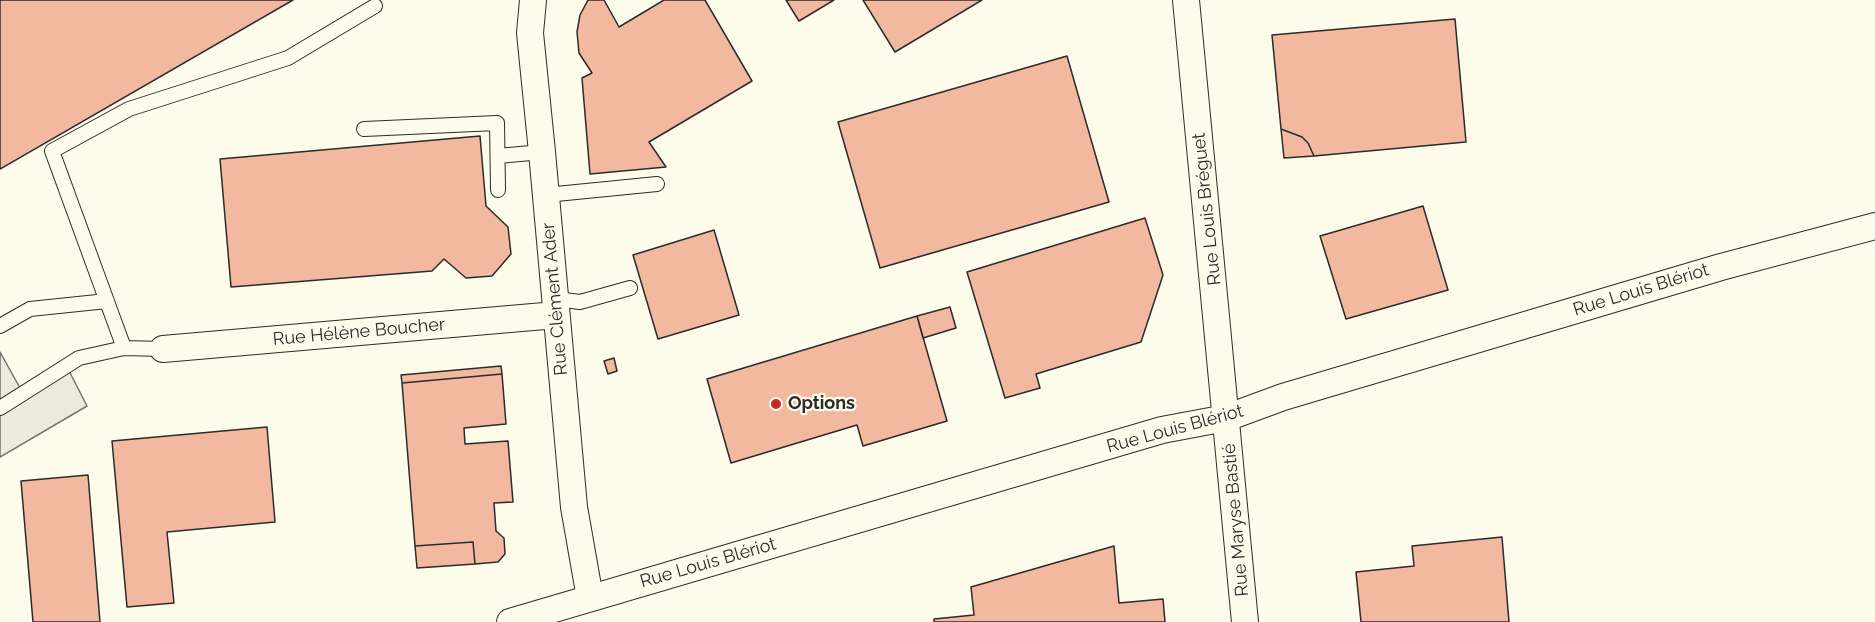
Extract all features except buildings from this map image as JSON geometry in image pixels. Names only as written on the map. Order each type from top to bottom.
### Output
[{"type":"street","name":"Rue Clément Ader","points":[[533,0],[530,33],[574,507],[590,598]]},
{"type":"street","name":"Rue Louis Bréguet","points":[[1186,0],[1226,418]]},
{"type":"street","name":"Rue Louis Blériot","points":[[510,622],[1162,430],[1226,418],[1284,397],[1698,273],[1875,226]]},
{"type":"street","name":"Rue Hélène Boucher","points":[[163,349],[556,307]]},
{"type":"street","name":"Rue Maryse Bastié","points":[[1226,418],[1245,622]]},
{"type":"lane","points":[[124,348],[52,151],[129,109],[288,58],[375,6]]},
{"type":"lane","points":[[364,129],[497,123],[498,190]]},
{"type":"lane","points":[[498,156],[542,152]]},
{"type":"lane","points":[[546,195],[657,184]]},
{"type":"lane","points":[[556,307],[630,288]]},
{"type":"lane","points":[[0,326],[30,309],[107,301]]},
{"type":"lane","points":[[0,408],[79,358],[124,348],[163,349]]},
{"type":"shaded area","points":[[0,352],[20,388],[64,361],[87,406],[0,457]]},
{"type":"place","name":"Options","points":[[776,404]]}]
